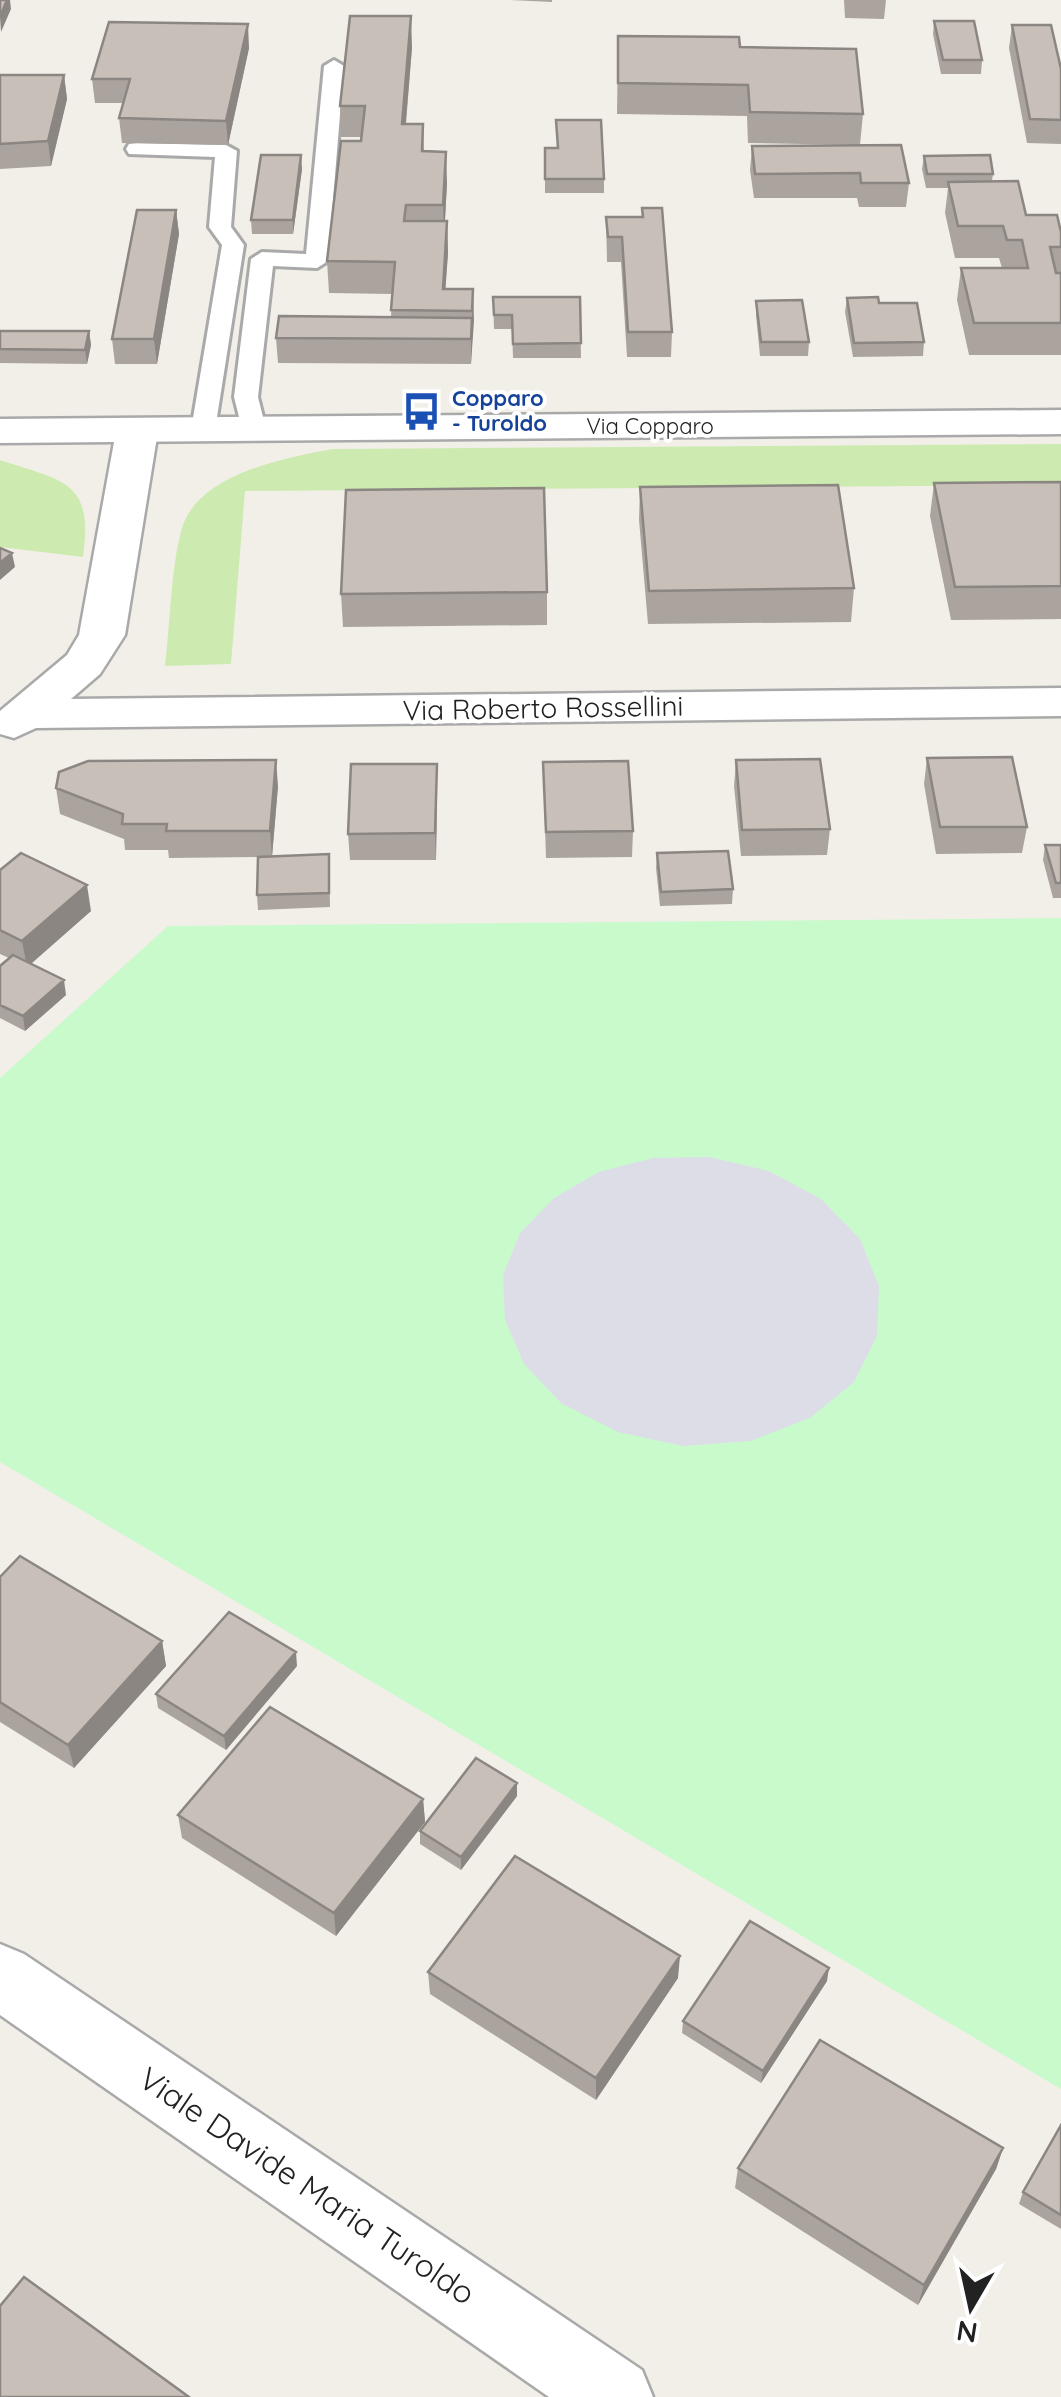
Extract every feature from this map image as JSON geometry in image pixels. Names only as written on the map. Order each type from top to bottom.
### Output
[{"type":"street","name":"Via Copparo","points":[[0,432],[1061,422]]},
{"type":"street","points":[[12,724],[84,664],[102,635],[137,430]]},
{"type":"street","name":"Via Roberto Rossellini","points":[[12,724],[1061,702]]},
{"type":"street","name":"Viale Davide Maria Turoldo","points":[[0,1976],[614,2397]]},
{"type":"lane","points":[[254,429],[246,397],[262,260],[317,262],[334,66]]},
{"type":"lane","points":[[137,149],[226,151],[220,228],[234,246],[203,430]]},
{"type":"green space","points":[[1061,444],[1061,485],[245,491],[231,664],[165,666],[175,560],[191,509],[225,481],[292,457],[333,449]]},
{"type":"green space","points":[[0,460],[57,480],[78,498],[84,512],[83,557],[0,547]]},
{"type":"green space","points":[[1061,918],[1061,2089],[0,1462],[0,1078],[168,926]]},
{"type":"shaded area","points":[[709,1157],[769,1171],[821,1199],[860,1239],[879,1286],[877,1336],[854,1382],[810,1418],[750,1441],[683,1446],[618,1432],[561,1403],[524,1364],[505,1320],[503,1275],[520,1233],[554,1198],[599,1172],[653,1158]]},
{"type":"building","points":[[350,16],[411,16],[402,124],[423,124],[422,151],[446,152],[443,205],[406,205],[404,221],[447,221],[443,289],[473,289],[472,311],[391,310],[395,262],[327,261],[341,141],[361,141],[365,106],[340,106]]},
{"type":"building","points":[[934,21],[974,21],[982,60],[943,60]]},
{"type":"building","points":[[109,22],[248,24],[226,121],[119,118],[130,79],[92,79]]},
{"type":"building","points":[[1012,25],[1051,25],[1061,69],[1061,120],[1030,119]]},
{"type":"building","points":[[618,36],[739,37],[740,47],[856,49],[863,114],[750,112],[748,85],[618,83]]},
{"type":"building","points":[[0,75],[64,75],[48,141],[0,144]]},
{"type":"building","points":[[556,120],[601,120],[604,179],[545,179],[545,148],[558,148]]},
{"type":"building","points":[[901,145],[909,183],[861,183],[860,173],[755,174],[752,146]]},
{"type":"building","points":[[261,155],[301,155],[293,220],[251,220]]},
{"type":"building","points":[[990,155],[993,174],[927,174],[924,156]]},
{"type":"building","points":[[1018,181],[1026,215],[1057,215],[1061,247],[1050,247],[1056,273],[1061,273],[1061,323],[974,323],[961,268],[1028,268],[1022,240],[1007,240],[1003,226],[958,226],[948,182]]},
{"type":"building","points":[[642,208],[662,208],[672,332],[628,332],[622,237],[608,237],[606,217],[643,217]]},
{"type":"building","points":[[137,210],[176,210],[154,339],[112,339]]},
{"type":"building","points":[[493,297],[580,297],[581,343],[513,344],[512,315],[494,315]]},
{"type":"building","points":[[878,297],[879,303],[917,303],[924,342],[854,343],[847,298]]},
{"type":"building","points":[[802,300],[809,342],[761,342],[756,301]]},
{"type":"building","points":[[279,316],[472,318],[471,339],[276,338]]},
{"type":"building","points":[[0,331],[89,331],[85,350],[0,349]]},
{"type":"building","points":[[1061,482],[1061,586],[955,587],[934,483]]},
{"type":"building","points":[[838,485],[854,588],[649,591],[640,487]]},
{"type":"building","points":[[544,488],[547,592],[341,594],[346,490]]},
{"type":"building","points":[[0,548],[12,553],[0,563]]},
{"type":"building","points":[[1012,757],[1027,827],[940,827],[927,758]]},
{"type":"building","points":[[820,759],[830,829],[742,830],[736,760]]},
{"type":"building","points":[[276,760],[270,831],[166,831],[167,824],[122,824],[123,814],[56,788],[59,772],[88,761]]},
{"type":"building","points":[[628,761],[633,831],[546,832],[543,762]]},
{"type":"building","points":[[351,764],[437,764],[435,833],[348,834]]},
{"type":"building","points":[[1045,845],[1061,845],[1061,883],[1056,883]]},
{"type":"building","points":[[728,851],[733,889],[661,892],[657,853]]},
{"type":"building","points":[[21,853],[87,885],[22,941],[0,930],[0,870]]},
{"type":"building","points":[[329,854],[329,893],[257,895],[258,857]]},
{"type":"building","points":[[13,955],[64,980],[23,1016],[0,1005],[0,966]]},
{"type":"building","points":[[20,1556],[162,1641],[68,1745],[0,1702],[0,1577]]},
{"type":"building","points":[[229,1612],[296,1652],[224,1736],[156,1694]]},
{"type":"building","points":[[270,1707],[423,1799],[334,1913],[178,1815]]},
{"type":"building","points":[[476,1758],[517,1783],[461,1857],[420,1831]]},
{"type":"building","points":[[515,1856],[680,1956],[596,2078],[428,1972]]},
{"type":"building","points":[[750,1921],[829,1968],[763,2071],[683,2021]]},
{"type":"building","points":[[820,2040],[1003,2148],[924,2285],[738,2168]]},
{"type":"building","points":[[1061,2125],[1061,2215],[1023,2192]]},
{"type":"building","points":[[24,2277],[189,2397],[0,2397],[0,2306]]},
{"type":"place","name":"Copparo - Turoldo","points":[[422,411]]}]
